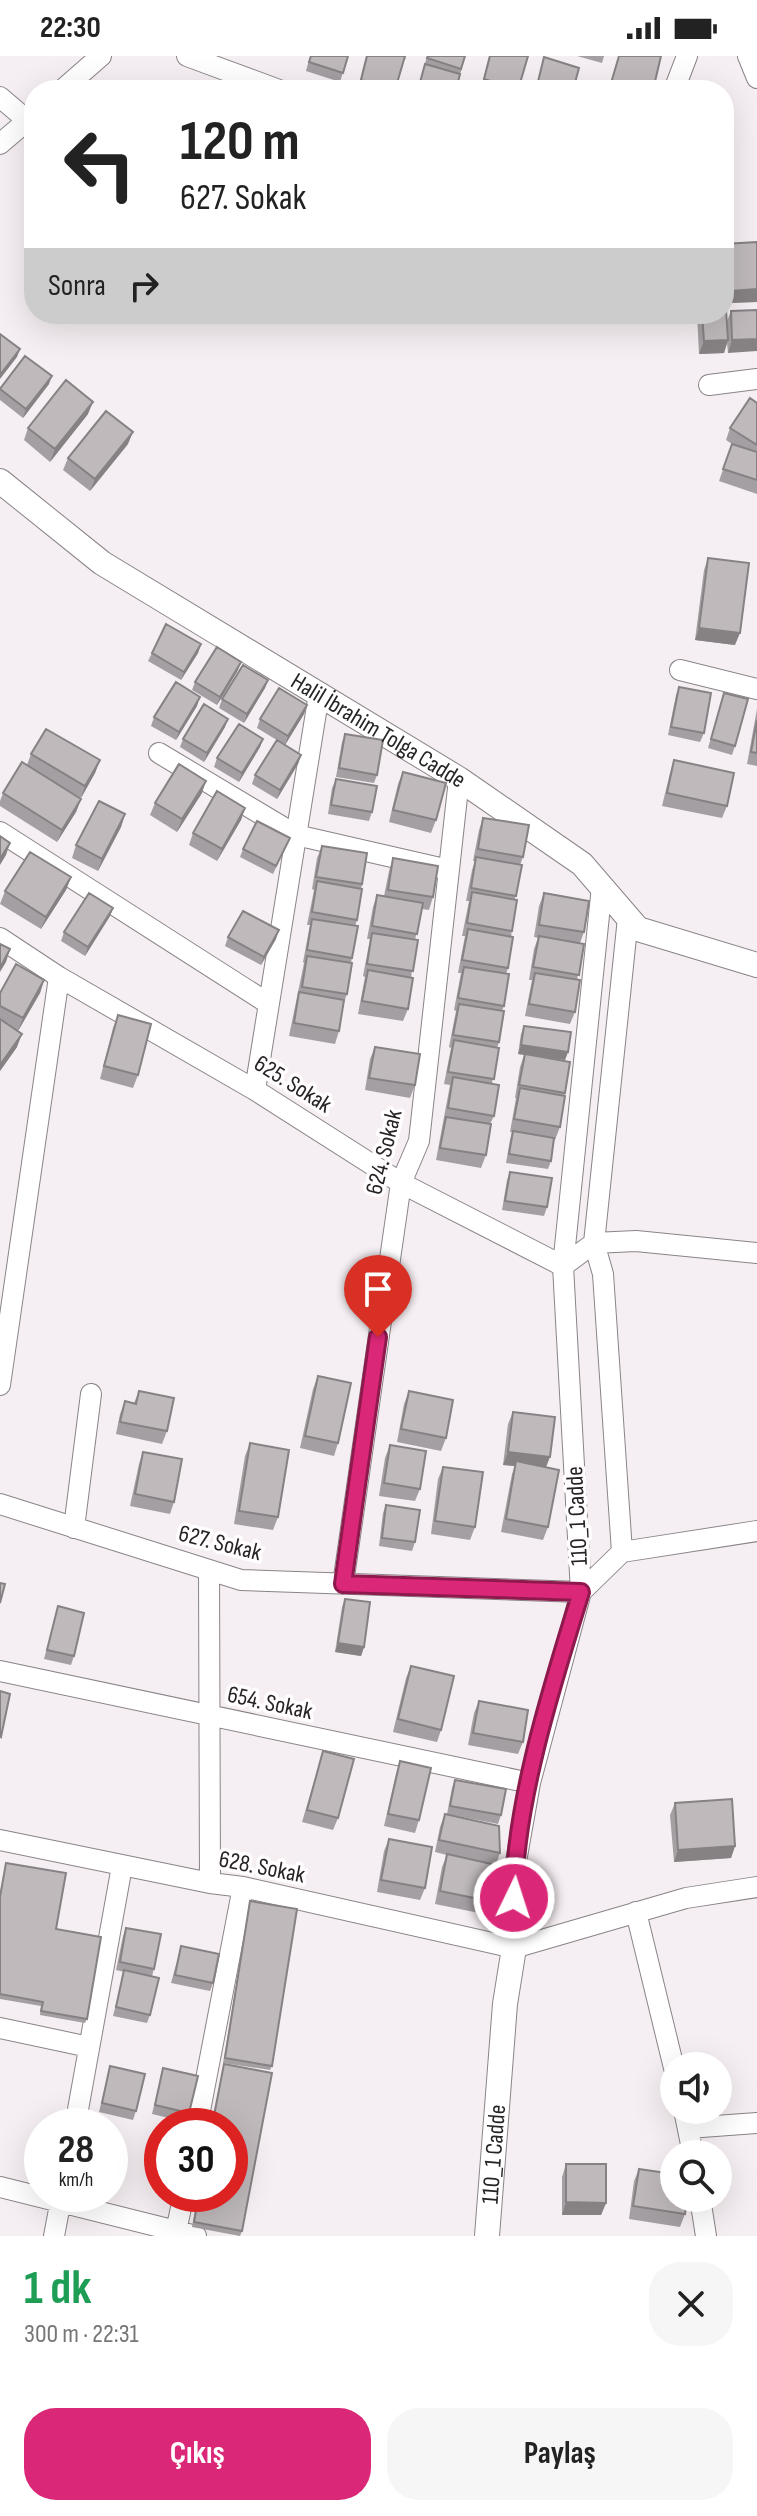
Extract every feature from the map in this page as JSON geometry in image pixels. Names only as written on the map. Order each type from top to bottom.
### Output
[{"type":"street","points":[[73,80],[101,56]]},
{"type":"street","points":[[187,56],[252,80]]},
{"type":"street","points":[[678,80],[687,56]]},
{"type":"street","points":[[748,56],[757,78]]},
{"type":"street","points":[[0,97],[24,113]]},
{"type":"street","points":[[0,144],[24,124]]},
{"type":"street","points":[[709,385],[757,379]]},
{"type":"street","name":"Halil İbrahim Tolga Cadde","points":[[0,481],[102,563],[459,779],[582,864],[638,929],[757,965]]},
{"type":"street","points":[[680,670],[757,689]]},
{"type":"street","points":[[255,1090],[319,694]]},
{"type":"street","points":[[159,753],[296,835],[448,870]]},
{"type":"street","name":"624. Sokak","points":[[343,1584],[401,1183],[419,1141],[459,779]]},
{"type":"street","points":[[0,832],[269,1004]]},
{"type":"street","name":"110_1 Cadde","points":[[487,2236],[505,2004],[514,1948],[514,1873],[530,1783],[581,1592],[563,1266],[602,886]]},
{"type":"street","name":"110_1 Cadde","points":[[622,1552],[603,1274],[594,1243],[628,918]]},
{"type":"street","name":"625. Sokak","points":[[0,938],[59,977],[255,1090],[401,1183],[563,1266]]},
{"type":"street","points":[[0,1385],[59,977]]},
{"type":"street","points":[[563,1266],[594,1243],[636,1241],[757,1253]]},
{"type":"street","points":[[74,1528],[91,1394]]},
{"type":"street","name":"627. Sokak","points":[[0,1504],[241,1580],[581,1592]]},
{"type":"street","points":[[581,1592],[622,1552],[757,1531]]},
{"type":"street","points":[[209,1570],[210,1883]]},
{"type":"street","name":"654. Sokak","points":[[0,1671],[530,1783]]},
{"type":"street","name":"628. Sokak","points":[[0,1840],[243,1887],[514,1948]]},
{"type":"street","points":[[78,2108],[122,1866]]},
{"type":"street","points":[[200,2108],[243,1887]]},
{"type":"street","points":[[514,1948],[686,1898],[757,1887]]},
{"type":"street","points":[[636,1912],[670,2052]]},
{"type":"street","points":[[0,2028],[89,2047]]},
{"type":"street","points":[[732,2122],[757,2123]]},
{"type":"street","points":[[0,2187],[24,2191]]},
{"type":"street","points":[[54,2236],[59,2212]]},
{"type":"street","points":[[114,2212],[186,2233],[185,2212]]},
{"type":"street","points":[[702,2212],[706,2236]]},
{"type":"building","points":[[311,56],[348,56],[343,73],[309,62]]},
{"type":"building","points":[[367,56],[405,56],[398,80],[361,80]]},
{"type":"building","points":[[428,56],[465,56],[461,69]]},
{"type":"building","points":[[490,56],[528,56],[521,80],[484,79]]},
{"type":"building","points":[[619,56],[661,56],[655,80],[612,80]]},
{"type":"building","points":[[544,57],[579,68],[576,80],[538,80]]},
{"type":"building","points":[[425,64],[460,74],[458,80],[421,80]]},
{"type":"building","points":[[757,242],[757,289],[734,291],[734,243]]},
{"type":"building","points":[[757,310],[757,339],[732,340],[734,311]]},
{"type":"building","points":[[703,324],[727,324],[728,340],[704,341]]},
{"type":"building","points":[[0,334],[20,349],[0,375]]},
{"type":"building","points":[[25,356],[52,376],[26,409],[0,389]]},
{"type":"building","points":[[66,380],[93,402],[55,449],[28,428]]},
{"type":"building","points":[[750,398],[757,403],[757,445],[730,428]]},
{"type":"building","points":[[106,411],[133,432],[95,479],[68,458]]},
{"type":"building","points":[[732,444],[757,452],[757,480],[723,469]]},
{"type":"building","points":[[708,558],[749,563],[740,633],[699,628]]},
{"type":"building","points":[[166,624],[201,644],[184,672],[152,653]]},
{"type":"building","points":[[217,647],[241,662],[220,697],[195,682]]},
{"type":"building","points":[[243,665],[268,680],[247,714],[222,699]]},
{"type":"building","points":[[176,682],[200,697],[179,732],[154,717]]},
{"type":"building","points":[[679,687],[711,693],[704,733],[671,727]]},
{"type":"building","points":[[279,688],[307,705],[288,736],[260,719]]},
{"type":"building","points":[[724,693],[748,699],[735,746],[711,739]]},
{"type":"building","points":[[204,704],[228,719],[207,753],[183,739]]},
{"type":"building","points":[[757,720],[757,753],[751,752]]},
{"type":"building","points":[[239,724],[263,739],[242,773],[217,758]]},
{"type":"building","points":[[46,729],[100,760],[85,786],[31,754]]},
{"type":"building","points":[[345,734],[383,740],[377,775],[339,768]]},
{"type":"building","points":[[277,740],[301,755],[280,790],[255,775]]},
{"type":"building","points":[[674,760],[734,773],[727,806],[667,793]]},
{"type":"building","points":[[22,762],[81,799],[62,830],[3,793]]},
{"type":"building","points":[[179,764],[206,781],[182,819],[155,803]]},
{"type":"building","points":[[403,772],[446,783],[436,820],[393,810]]},
{"type":"building","points":[[336,779],[377,786],[372,812],[331,805]]},
{"type":"building","points":[[217,791],[245,808],[222,849],[193,833]]},
{"type":"building","points":[[99,801],[125,814],[102,859],[76,845]]},
{"type":"building","points":[[483,818],[529,825],[523,857],[478,849]]},
{"type":"building","points":[[257,821],[290,838],[276,866],[243,849]]},
{"type":"building","points":[[0,836],[10,843],[0,859]]},
{"type":"building","points":[[322,846],[367,853],[362,884],[316,877]]},
{"type":"building","points":[[30,852],[71,877],[46,917],[5,891]]},
{"type":"building","points":[[476,857],[522,865],[516,896],[471,888]]},
{"type":"building","points":[[393,858],[438,866],[433,897],[388,890]]},
{"type":"building","points":[[317,881],[362,889],[357,920],[312,912]]},
{"type":"building","points":[[472,892],[517,900],[512,931],[467,923]]},
{"type":"building","points":[[89,893],[113,908],[88,947],[64,932]]},
{"type":"building","points":[[544,893],[589,901],[584,932],[539,925]]},
{"type":"building","points":[[377,895],[423,903],[417,934],[372,926]]},
{"type":"building","points":[[243,911],[279,930],[264,957],[228,937]]},
{"type":"building","points":[[312,919],[358,926],[352,958],[307,950]]},
{"type":"building","points":[[468,929],[513,937],[508,968],[462,960]]},
{"type":"building","points":[[372,933],[418,940],[413,971],[367,964]]},
{"type":"building","points":[[539,936],[584,944],[579,975],[533,967]]},
{"type":"building","points":[[0,944],[10,949],[0,968]]},
{"type":"building","points":[[307,956],[352,963],[347,994],[302,987]]},
{"type":"building","points":[[16,964],[44,980],[23,1018],[0,1006],[0,993]]},
{"type":"building","points":[[464,967],[509,974],[504,1006],[458,998]]},
{"type":"building","points":[[368,970],[413,978],[408,1009],[362,1001]]},
{"type":"building","points":[[535,973],[580,980],[575,1012],[529,1004]]},
{"type":"building","points":[[299,992],[344,1000],[339,1031],[294,1023]]},
{"type":"building","points":[[459,1004],[504,1011],[499,1042],[453,1035]]},
{"type":"building","points":[[118,1015],[151,1024],[138,1075],[104,1066]]},
{"type":"building","points":[[0,1019],[22,1034],[0,1065]]},
{"type":"building","points":[[524,1026],[571,1032],[568,1052],[521,1045]]},
{"type":"building","points":[[454,1040],[499,1048],[494,1079],[448,1072]]},
{"type":"building","points":[[375,1047],[420,1054],[415,1085],[369,1078]]},
{"type":"building","points":[[525,1054],[570,1062],[565,1093],[519,1085]]},
{"type":"building","points":[[453,1077],[499,1085],[494,1116],[448,1108]]},
{"type":"building","points":[[520,1088],[565,1096],[560,1127],[514,1119]]},
{"type":"building","points":[[446,1117],[491,1124],[486,1155],[440,1148]]},
{"type":"building","points":[[513,1131],[554,1138],[551,1161],[509,1154]]},
{"type":"building","points":[[510,1172],[552,1178],[547,1207],[505,1201]]},
{"type":"building","points":[[318,1376],[351,1383],[338,1443],[305,1436]]},
{"type":"building","points":[[139,1391],[174,1398],[167,1431],[120,1422],[125,1401],[136,1404]]},
{"type":"building","points":[[409,1391],[453,1400],[446,1438],[401,1429]]},
{"type":"building","points":[[513,1412],[555,1417],[550,1457],[508,1452]]},
{"type":"building","points":[[250,1443],[289,1450],[278,1517],[239,1511]]},
{"type":"building","points":[[390,1445],[426,1451],[420,1489],[384,1483]]},
{"type":"building","points":[[143,1452],[182,1459],[174,1502],[135,1494]]},
{"type":"building","points":[[516,1461],[559,1470],[548,1527],[506,1519]]},
{"type":"building","points":[[443,1467],[483,1472],[475,1527],[435,1521]]},
{"type":"building","points":[[386,1505],[420,1510],[415,1542],[382,1538]]},
{"type":"building","points":[[0,1583],[5,1584],[0,1603]]},
{"type":"building","points":[[345,1599],[370,1602],[364,1647],[338,1643]]},
{"type":"building","points":[[58,1606],[84,1613],[74,1656],[47,1650]]},
{"type":"building","points":[[411,1666],[454,1676],[441,1730],[398,1719]]},
{"type":"building","points":[[0,1691],[10,1694],[1,1737],[0,1736]]},
{"type":"building","points":[[479,1701],[528,1710],[523,1742],[473,1733]]},
{"type":"building","points":[[323,1751],[354,1759],[338,1818],[307,1810]]},
{"type":"building","points":[[400,1761],[431,1768],[419,1820],[388,1814]]},
{"type":"building","points":[[455,1780],[506,1789],[501,1815],[450,1806]]},
{"type":"building","points":[[732,1799],[735,1846],[678,1850],[675,1803]]},
{"type":"building","points":[[445,1814],[499,1826],[500,1853],[439,1840]]},
{"type":"building","points":[[389,1839],[432,1847],[425,1888],[381,1880]]},
{"type":"building","points":[[447,1854],[496,1865],[489,1901],[440,1891]]},
{"type":"building","points":[[6,1863],[66,1873],[56,1929],[101,1937],[87,2019],[41,2011],[43,2002],[0,1994],[0,1897]]},
{"type":"building","points":[[250,1901],[297,1909],[272,2066],[225,2058]]},
{"type":"building","points":[[126,1928],[161,1934],[154,1969],[120,1962]]},
{"type":"building","points":[[181,1946],[219,1954],[213,1983],[175,1975]]},
{"type":"building","points":[[124,1970],[159,1978],[150,2015],[116,2007]]},
{"type":"building","points":[[224,2064],[272,2073],[248,2199],[248,2108],[215,2108]]},
{"type":"building","points":[[110,2066],[145,2074],[136,2111],[102,2103]]},
{"type":"building","points":[[163,2068],[198,2076],[190,2108],[155,2105]]},
{"type":"building","points":[[566,2164],[606,2164],[606,2203],[566,2202]]},
{"type":"building","points":[[639,2169],[660,2172],[660,2210],[633,2206]]},
{"type":"building","points":[[196,2212],[246,2212],[242,2231],[194,2222]]},
{"type":"route","points":[[378,1337],[343,1584],[581,1592],[560,1660],[530,1783],[514,1873],[514,1898]]}]
